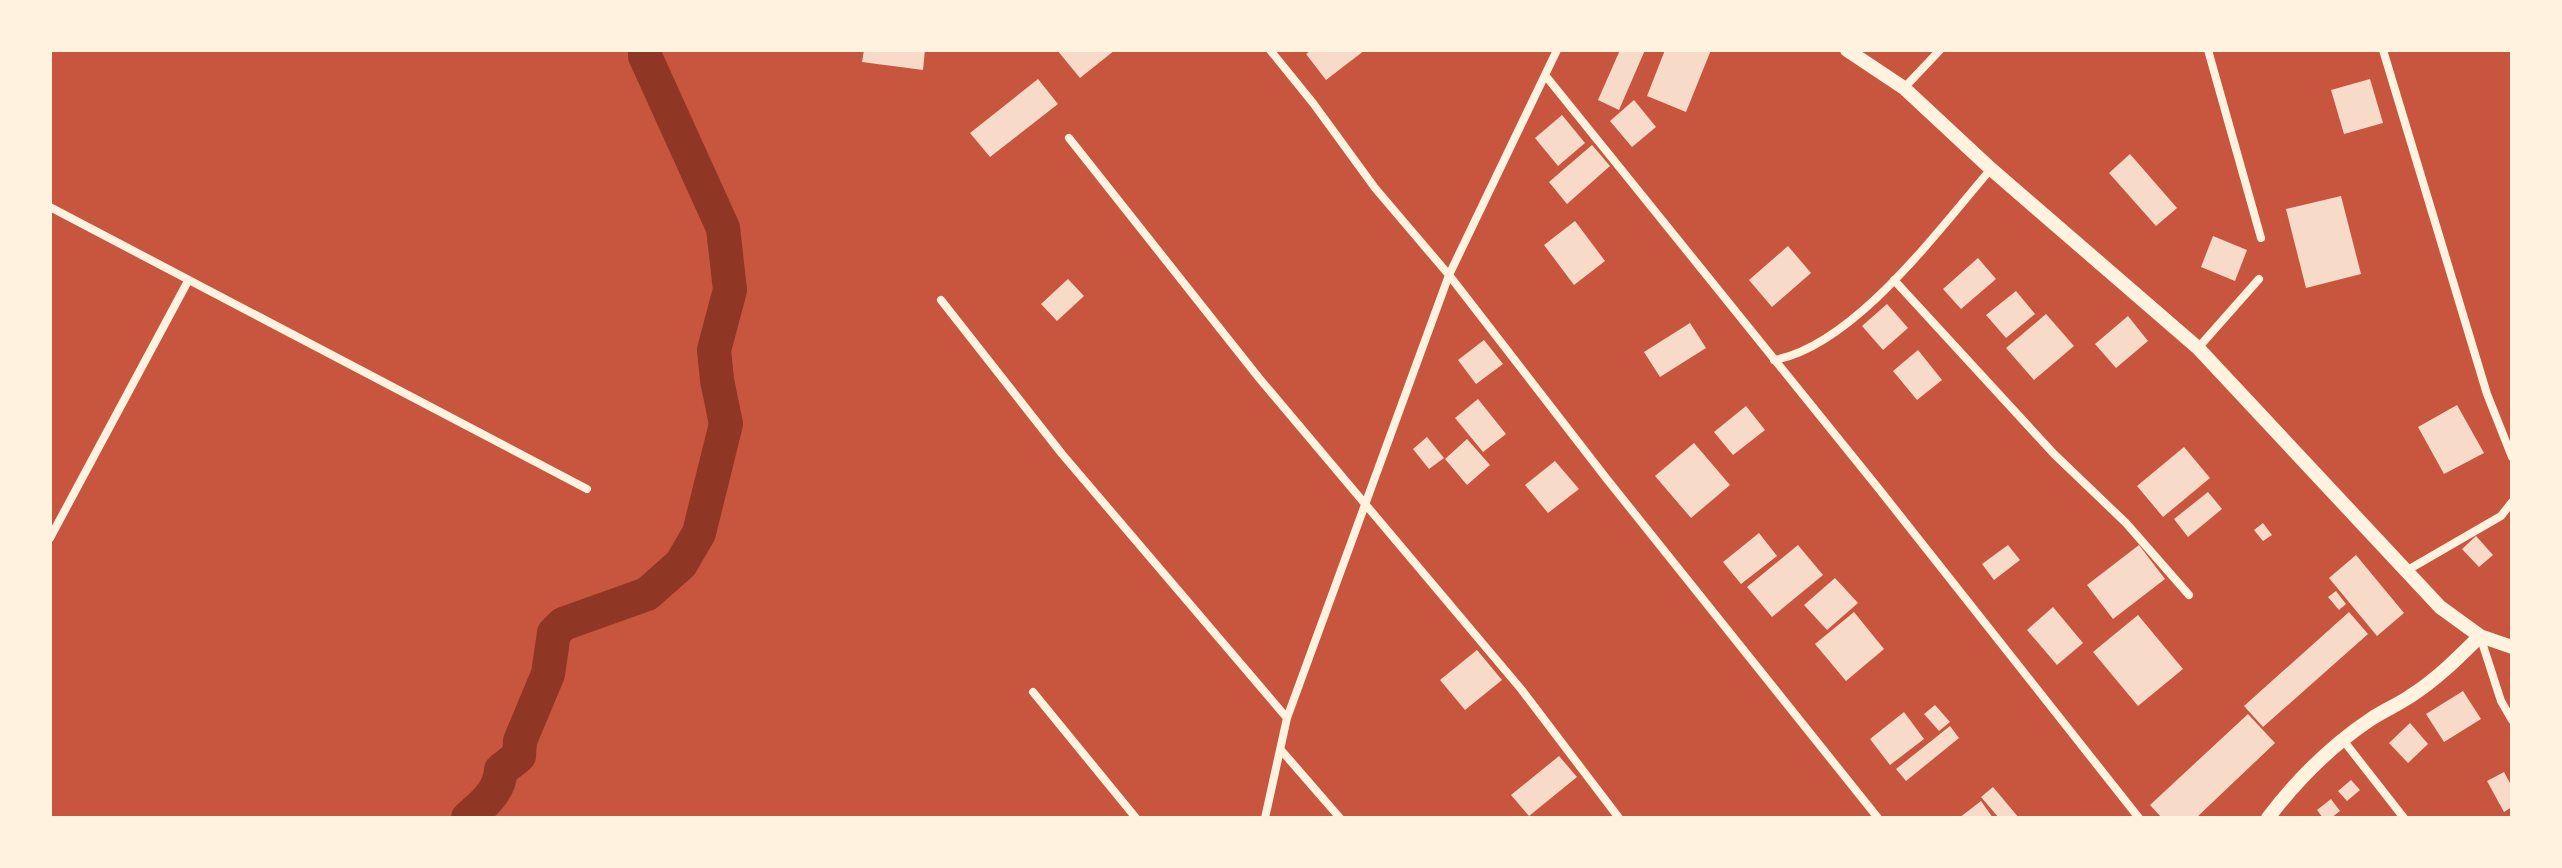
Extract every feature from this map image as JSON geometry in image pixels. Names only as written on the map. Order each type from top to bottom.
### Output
[{"type":"main road","points":[[1847,50],[1904,88],[1991,169],[2198,348],[2440,607],[2480,636],[2512,647]]},
{"type":"main road","points":[[2268,818],[2286,795],[2343,740],[2446,670],[2480,636]]},
{"type":"street","points":[[1270,50],[1375,188],[1449,275],[1606,478],[1878,818]]},
{"type":"street","points":[[1265,818],[1287,718],[1449,275],[1557,50]]},
{"type":"street","points":[[1904,88],[1940,50]]},
{"type":"street","points":[[2208,50],[2261,238]]},
{"type":"street","points":[[2383,50],[2487,394],[2512,457]]},
{"type":"street","points":[[1545,75],[2139,818]]},
{"type":"street","points":[[1069,138],[1190,293],[1467,623],[1619,818]]},
{"type":"street","points":[[1774,360],[1791,357],[1844,328],[1894,280],[1991,169]]},
{"type":"street","points":[[50,207],[587,489]]},
{"type":"street","points":[[2198,348],[2259,279]]},
{"type":"street","points":[[1894,280],[2054,454],[2126,523],[2189,595]]},
{"type":"street","points":[[50,538],[188,281]]},
{"type":"street","points":[[941,300],[1062,454],[1287,718]]},
{"type":"street","points":[[2406,572],[2501,516],[2512,502]]},
{"type":"street","points":[[2480,636],[2501,701],[2512,720]]},
{"type":"street","points":[[1033,692],[1136,818]]},
{"type":"street","points":[[2343,740],[2404,818]]},
{"type":"street","points":[[1281,750],[1340,818]]},
{"type":"building","points":[[864,50],[925,50],[923,70],[862,62]]},
{"type":"building","points":[[1057,50],[1115,50],[1080,78]]},
{"type":"building","points":[[1312,50],[1365,50],[1326,80],[1306,54]]},
{"type":"building","points":[[1620,50],[1645,50],[1619,110],[1598,100]]},
{"type":"building","points":[[1665,50],[1711,50],[1686,112],[1647,96]]},
{"type":"building","points":[[1038,79],[1058,104],[990,157],[970,133]]},
{"type":"building","points":[[2370,79],[2383,123],[2344,134],[2331,90]]},
{"type":"building","points":[[1634,100],[1656,127],[1632,147],[1610,121]]},
{"type":"building","points":[[1562,115],[1585,143],[1558,166],[1535,138]]},
{"type":"building","points":[[1592,145],[1610,166],[1567,204],[1549,182]]},
{"type":"building","points":[[2130,154],[2177,208],[2156,226],[2109,173]]},
{"type":"building","points":[[2341,196],[2361,274],[2306,288],[2286,209]]},
{"type":"building","points":[[1575,221],[1605,261],[1574,285],[1544,245]]},
{"type":"building","points":[[2213,236],[2247,250],[2235,281],[2201,267]]},
{"type":"building","points":[[1788,246],[1811,273],[1772,307],[1749,280]]},
{"type":"building","points":[[1978,258],[1996,279],[1961,309],[1943,289]]},
{"type":"building","points":[[1068,279],[1084,296],[1057,321],[1041,304]]},
{"type":"building","points":[[2016,291],[2035,314],[2006,338],[1986,315]]},
{"type":"building","points":[[1887,304],[1908,328],[1883,350],[1862,326]]},
{"type":"building","points":[[2046,314],[2074,346],[2034,380],[2006,348]]},
{"type":"building","points":[[2128,316],[2148,341],[2116,368],[2095,344]]},
{"type":"building","points":[[1690,323],[1706,348],[1660,377],[1644,352]]},
{"type":"building","points":[[1484,340],[1503,364],[1476,384],[1458,360]]},
{"type":"building","points":[[1918,350],[1942,380],[1917,400],[1893,371]]},
{"type":"building","points":[[1478,399],[1506,434],[1483,452],[1455,418]]},
{"type":"building","points":[[2457,405],[2484,453],[2444,474],[2418,427]]},
{"type":"building","points":[[1746,406],[1765,430],[1733,455],[1714,432]]},
{"type":"building","points":[[1427,437],[1444,458],[1429,469],[1413,449]]},
{"type":"building","points":[[1467,439],[1490,465],[1467,485],[1445,459]]},
{"type":"building","points":[[1694,443],[1730,485],[1691,518],[1655,476]]},
{"type":"building","points":[[2184,447],[2210,478],[2163,517],[2137,486]]},
{"type":"building","points":[[1555,461],[1579,489],[1548,513],[1525,485]]},
{"type":"building","points":[[2208,492],[2222,509],[2188,537],[2174,519]]},
{"type":"building","points":[[2263,523],[2272,535],[2263,541],[2254,530]]},
{"type":"building","points":[[1759,533],[1777,556],[1741,584],[1723,562]]},
{"type":"building","points":[[2476,536],[2493,555],[2479,567],[2462,549]]},
{"type":"building","points":[[1798,545],[1823,575],[1772,617],[1747,587]]},
{"type":"building","points":[[2008,545],[2020,560],[1994,580],[1982,564]]},
{"type":"building","points":[[2139,545],[2165,579],[2113,619],[2087,585]]},
{"type":"building","points":[[2356,555],[2404,613],[2377,636],[2329,578]]},
{"type":"building","points":[[1835,578],[1858,603],[1827,630],[1804,605]]},
{"type":"building","points":[[2336,591],[2346,604],[2339,610],[2328,597]]},
{"type":"building","points":[[2053,607],[2083,643],[2057,665],[2027,630]]},
{"type":"building","points":[[1854,612],[1884,649],[1846,681],[1815,644]]},
{"type":"building","points":[[2349,612],[2368,634],[2263,727],[2244,706]]},
{"type":"building","points":[[2138,615],[2183,669],[2138,706],[2093,652]]},
{"type":"building","points":[[1477,650],[1502,680],[1465,710],[1440,680]]},
{"type":"building","points":[[2463,691],[2481,719],[2444,742],[2426,714]]},
{"type":"building","points":[[1935,705],[1950,722],[1939,731],[1924,714]]},
{"type":"building","points":[[1904,712],[1924,739],[1890,765],[1870,739]]},
{"type":"building","points":[[2248,714],[2275,743],[2196,818],[2162,818],[2150,805]]},
{"type":"building","points":[[2410,723],[2428,744],[2408,763],[2389,743]]},
{"type":"building","points":[[1950,726],[1959,738],[1906,781],[1896,769]]},
{"type":"building","points":[[1559,756],[1577,777],[1529,816],[1511,795]]},
{"type":"building","points":[[2504,772],[2512,787],[2512,807],[2504,812],[2487,781]]},
{"type":"building","points":[[2351,780],[2360,790],[2347,801],[2338,791]]},
{"type":"building","points":[[1993,787],[2019,818],[1999,818],[1981,797]]},
{"type":"building","points":[[2331,799],[2340,811],[2331,818],[2323,818],[2317,810]]},
{"type":"building","points":[[1981,801],[1993,818],[1959,818]]},
{"type":"waterway","points":[[468,818],[494,791],[501,770],[519,756],[520,741],[548,674],[554,633],[563,624],[647,594],[681,564],[699,533],[726,424],[714,350],[730,290],[723,228],[645,56],[645,50]]}]
